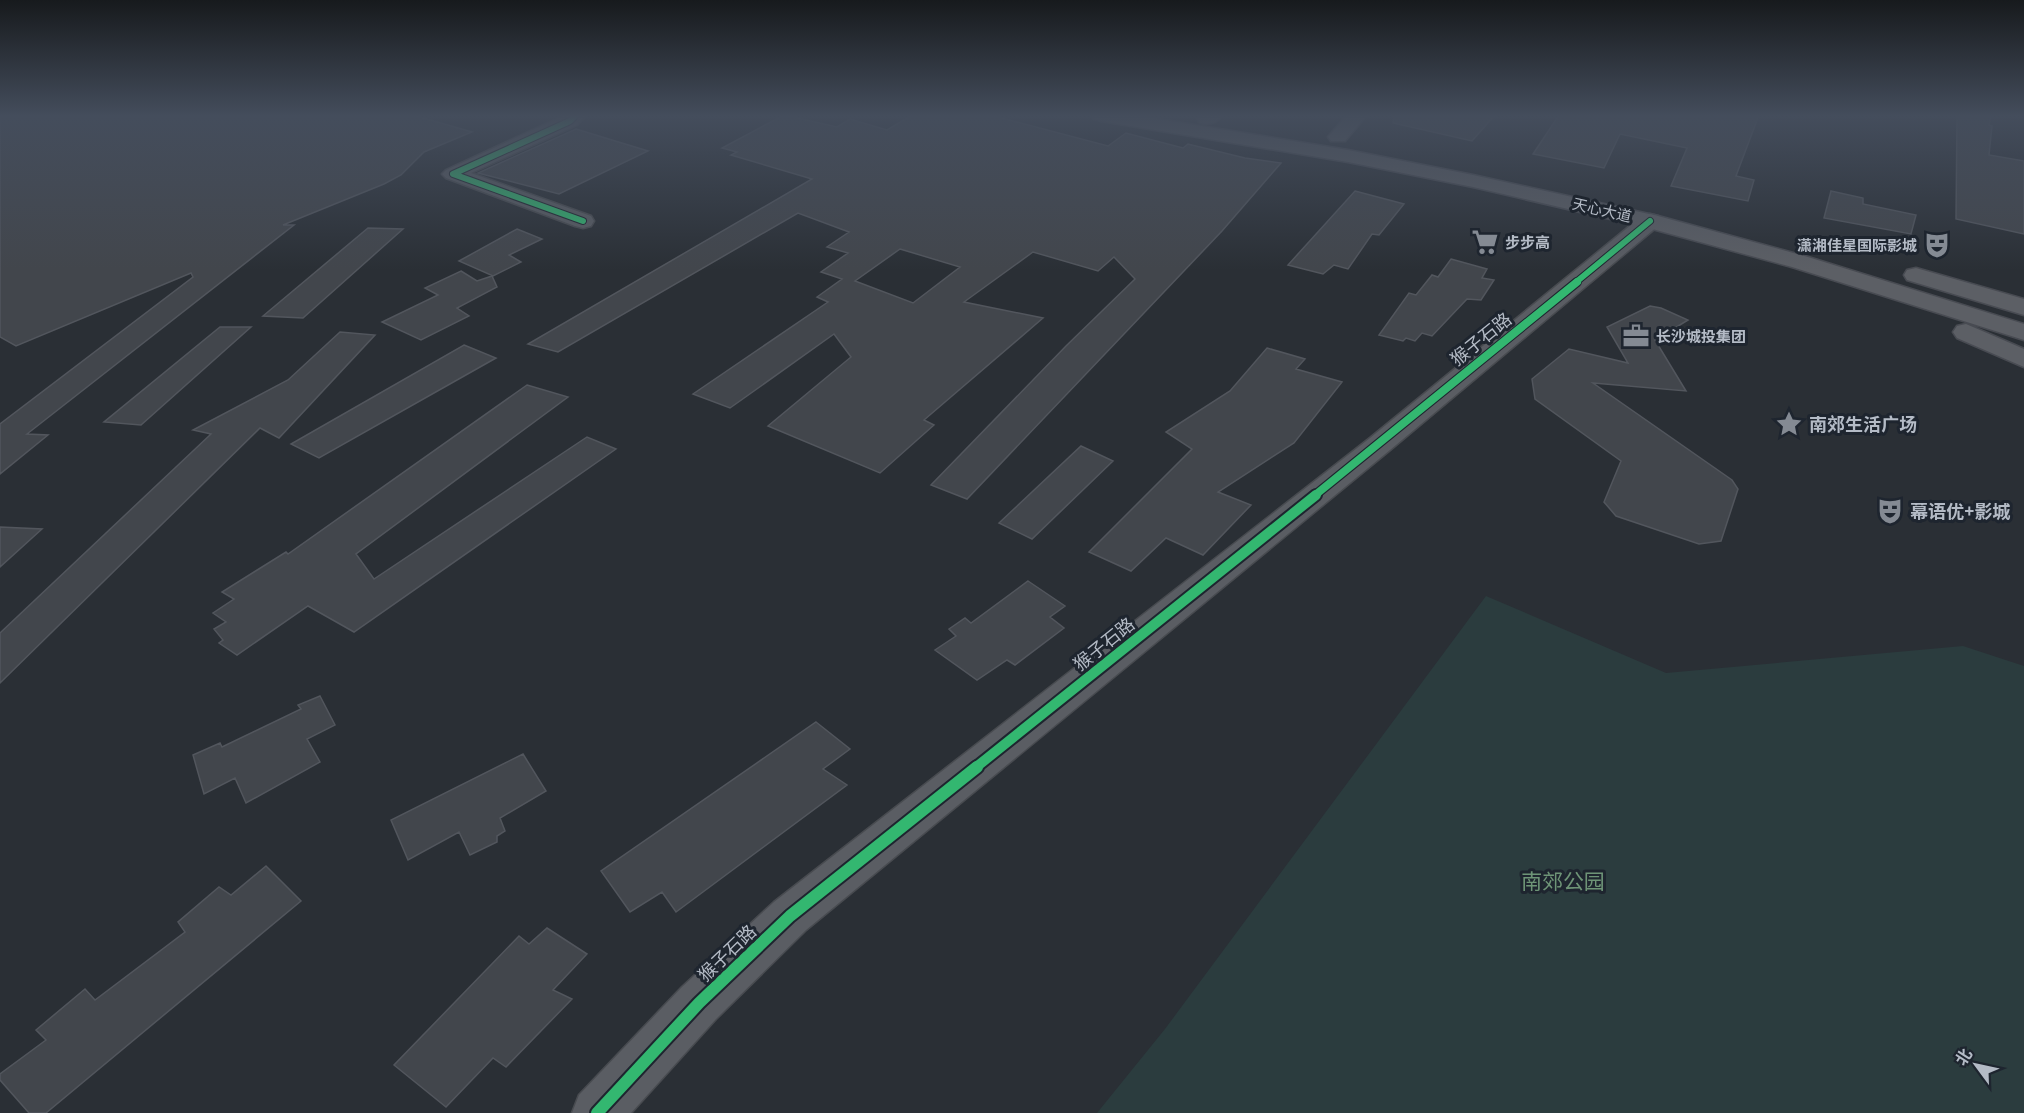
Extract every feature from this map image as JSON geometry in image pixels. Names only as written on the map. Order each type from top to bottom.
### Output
[{"type":"main road","name":"天心大道","points":[[1403,167],[1650,221],[1845,276],[2024,332]]},
{"type":"main road","name":"天心大道","points":[[1497,167],[1622,195],[1828,249]]},
{"type":"main road","points":[[1895,268],[2024,305]]},
{"type":"main road","points":[[1845,276],[2024,359]]},
{"type":"street","points":[[469,167],[453,174],[583,220]]},
{"type":"street","name":"猴子石路","points":[[597,1113],[699,1003],[790,916],[1380,444],[1650,221]]},
{"type":"green space","name":"南郊公园","points":[[1486,596],[1666,673],[1963,646],[2024,666],[2024,1113],[1097,1113],[1165,1029]]},
{"type":"building","points":[[0,167],[409,167],[401,175],[384,184],[283,225],[294,225],[27,434],[48,435],[0,474],[0,424],[193,277],[191,273],[16,346],[0,337]]},
{"type":"building","points":[[491,167],[615,167],[559,194],[478,173]]},
{"type":"building","points":[[771,167],[1278,167],[1222,231],[967,499],[931,485],[1066,346],[1135,279],[1114,257],[1098,271],[1033,252],[964,302],[1043,318],[924,420],[934,425],[880,473],[768,426],[851,357],[834,334],[730,408],[693,394],[828,302],[817,297],[842,279],[821,272],[848,253],[827,247],[849,232],[798,213],[558,352],[528,344],[812,179]],"holes":[[[900,249],[960,267],[913,303],[855,281]]]},
{"type":"building","points":[[1679,167],[1739,167],[1736,176],[1754,180],[1748,201],[1671,186]]},
{"type":"building","points":[[1957,167],[2024,167],[2024,234],[1956,219]]},
{"type":"building","points":[[1355,191],[1404,204],[1379,235],[1372,234],[1348,269],[1334,265],[1323,274],[1288,265]]},
{"type":"building","points":[[1831,191],[1863,198],[1863,204],[1916,215],[1911,234],[1824,218]]},
{"type":"building","points":[[368,228],[403,229],[303,318],[263,316]]},
{"type":"building","points":[[517,229],[542,239],[509,255],[521,262],[493,276],[459,261]]},
{"type":"building","points":[[1451,259],[1487,269],[1482,278],[1494,280],[1481,300],[1467,299],[1432,336],[1422,333],[1415,341],[1406,338],[1403,341],[1379,335],[1409,293],[1416,295],[1432,275],[1438,277]]},
{"type":"building","points":[[461,271],[477,281],[492,276],[497,287],[457,308],[469,316],[421,340],[382,322],[438,295],[425,288]]},
{"type":"building","points":[[1650,306],[1661,308],[1688,320],[1655,340],[1686,391],[1593,383],[1732,480],[1738,489],[1721,541],[1699,544],[1616,516],[1604,502],[1621,461],[1535,399],[1532,379],[1569,349],[1628,363],[1607,327]]},
{"type":"building","points":[[220,327],[251,327],[141,425],[104,422]]},
{"type":"building","points":[[340,332],[375,335],[279,438],[260,428],[0,683],[0,633],[211,434],[193,430],[288,380]]},
{"type":"building","points":[[464,345],[496,358],[319,458],[291,444]]},
{"type":"building","points":[[1267,348],[1305,359],[1296,369],[1342,382],[1294,443],[1218,492],[1251,505],[1203,555],[1166,538],[1131,571],[1089,552],[1192,449],[1166,432],[1230,391]]},
{"type":"building","points":[[527,385],[568,397],[356,554],[374,579],[587,437],[616,449],[354,632],[308,606],[237,655],[219,643],[223,640],[214,629],[226,622],[213,613],[234,599],[222,592],[286,552],[288,554]]},
{"type":"building","points":[[1081,446],[1113,461],[1032,539],[999,523]]},
{"type":"building","points":[[0,527],[42,529],[0,567]]},
{"type":"building","points":[[1028,581],[1065,606],[1050,617],[1064,628],[1015,665],[1007,660],[977,680],[935,650],[956,636],[949,629],[965,618],[971,623]]},
{"type":"building","points":[[320,696],[335,725],[307,739],[320,762],[246,803],[235,778],[204,794],[193,755],[220,743],[222,747],[301,709],[298,705]]},
{"type":"building","points":[[816,722],[850,749],[823,769],[847,785],[676,912],[662,892],[630,912],[601,871]]},
{"type":"building","points":[[523,754],[546,791],[500,818],[505,831],[497,836],[497,842],[470,855],[459,832],[408,860],[391,820]]},
{"type":"building","points":[[266,866],[301,901],[46,1113],[29,1113],[0,1080],[0,1074],[46,1040],[36,1030],[85,989],[95,1000],[185,932],[178,922],[219,887],[231,895]]},
{"type":"building","points":[[547,928],[587,954],[553,990],[572,999],[506,1067],[493,1058],[446,1107],[394,1065],[519,936],[529,944]]},
{"type":"cycle path","points":[[469,167],[453,174],[583,221]]},
{"type":"cycle path","points":[[597,1113],[699,1003],[790,916],[1380,444],[1650,221]]},
{"type":"place","name":"步步高","points":[[1485,242]]},
{"type":"place","name":"潇湘佳星国际影城","points":[[1937,245]]},
{"type":"place","name":"长沙城投集团","points":[[1636,336]]},
{"type":"place","name":"南郊生活广场","points":[[1789,424]]},
{"type":"place","name":"幕语优+影城","points":[[1890,511]]}]
